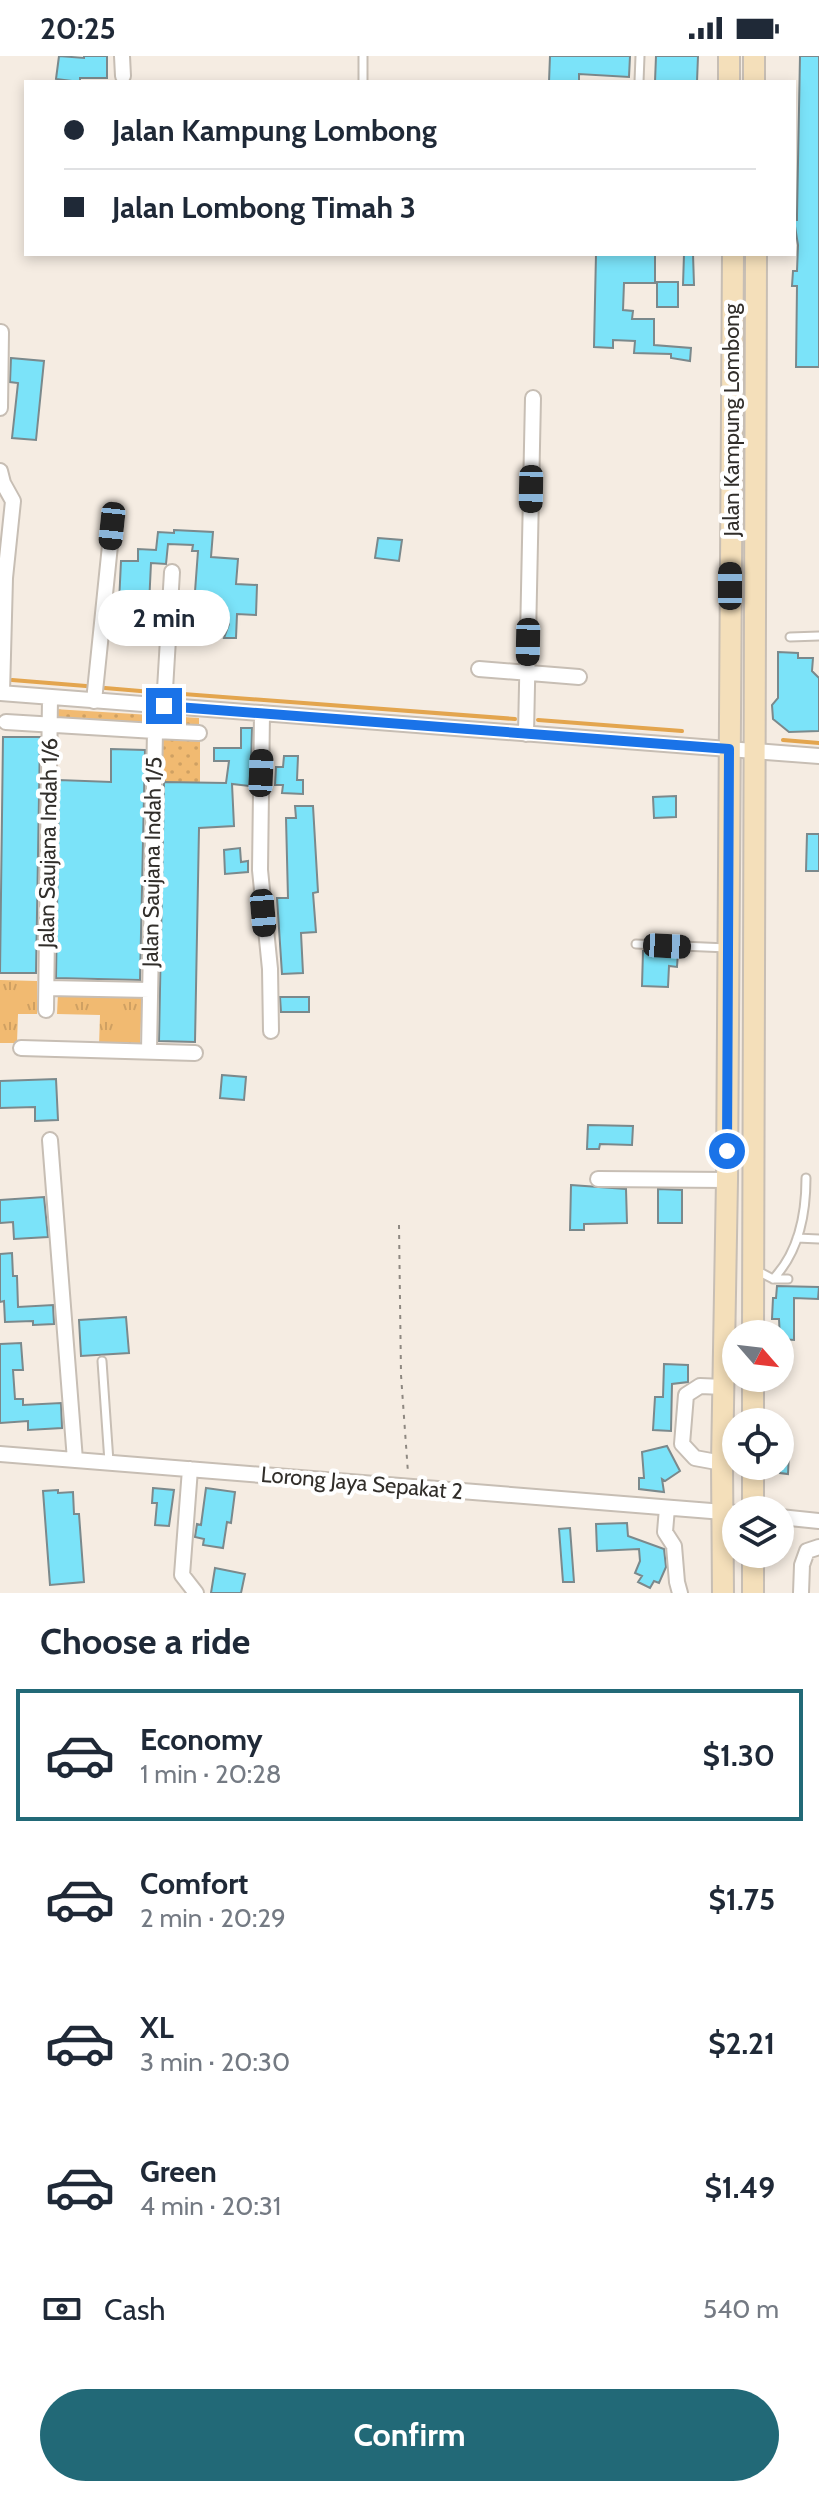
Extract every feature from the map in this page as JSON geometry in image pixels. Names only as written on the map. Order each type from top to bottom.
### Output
[{"type":"street","points":[[122,56],[123,76]]},
{"type":"street","points":[[729,56],[729,80]]},
{"type":"street","points":[[754,56],[754,80]]},
{"type":"street","name":"Jalan Kampung Lombong","points":[[725,1320],[733,256]]},
{"type":"street","name":"Jalan Kampung Lombong","points":[[753,1320],[756,256]]},
{"type":"street","points":[[0,408],[1,332]]},
{"type":"street","points":[[526,734],[533,398]]},
{"type":"street","points":[[0,471],[13,501],[5,578],[1,693],[819,756]]},
{"type":"street","points":[[94,701],[112,526]]},
{"type":"street","points":[[164,706],[172,572]]},
{"type":"street","points":[[170,620],[219,624]]},
{"type":"street","points":[[479,669],[579,677]]},
{"type":"street","name":"Jalan Saujana Indah 1/6","points":[[46,1010],[50,698]]},
{"type":"street","points":[[262,713],[260,870],[270,969],[271,1031]]},
{"type":"street","name":"Jalan Saujana Indah 1/5","points":[[6,722],[155,731],[149,1051]]},
{"type":"street","points":[[155,731],[199,733]]},
{"type":"street","points":[[47,988],[150,990]]},
{"type":"street","points":[[21,1048],[195,1053]]},
{"type":"street","points":[[50,1140],[75,1460]]},
{"type":"street","points":[[598,1179],[727,1180]]},
{"type":"street","points":[[722,1387],[700,1386],[686,1395],[682,1444],[695,1458],[722,1463]]},
{"type":"street","name":"Lorong Jaya Sepakat 2","points":[[0,1454],[722,1512]]},
{"type":"street","points":[[190,1469],[182,1575],[196,1593]]},
{"type":"street","points":[[667,1508],[665,1532],[674,1546],[680,1593]]},
{"type":"street","points":[[794,1518],[819,1521]]},
{"type":"street","points":[[801,1593],[802,1565],[807,1551],[819,1547]]},
{"type":"street","name":"Jalan Kampung Lombong","points":[[723,1593],[725,1568]]},
{"type":"street","points":[[753,1568],[753,1593]]},
{"type":"lane","points":[[363,56],[363,80]]},
{"type":"lane","points":[[639,80],[640,56]]},
{"type":"lane","points":[[790,637],[819,636]]},
{"type":"lane","points":[[636,944],[729,948]]},
{"type":"lane","points":[[773,1279],[786,1265],[797,1238],[806,1203],[806,1178]]},
{"type":"lane","points":[[797,1238],[819,1239]]},
{"type":"lane","points":[[754,1269],[773,1279],[788,1279]]},
{"type":"lane","points":[[102,1361],[109,1462]]},
{"type":"path","points":[[399,1225],[401,1375],[409,1487]]},
{"type":"green space","points":[[54,709],[199,718],[199,729],[54,720]]},
{"type":"green space","points":[[162,739],[200,739],[200,784],[161,782]]},
{"type":"green space","points":[[0,980],[37,981],[37,1014],[18,1014],[17,1043],[0,1043]]},
{"type":"green space","points":[[58,993],[142,995],[140,1046],[99,1046],[100,1015],[57,1014]]},
{"type":"building","points":[[59,56],[107,56],[107,78],[56,79]]},
{"type":"building","points":[[550,56],[630,56],[629,77],[579,74],[579,80],[549,80]]},
{"type":"building","points":[[656,56],[698,56],[697,80],[655,80]]},
{"type":"building","points":[[800,56],[819,56],[819,367],[796,367],[797,286],[792,286],[793,271],[797,271]]},
{"type":"building","points":[[596,256],[655,256],[655,283],[624,283],[623,310],[633,311],[632,319],[654,319],[654,345],[691,348],[690,361],[671,358],[671,354],[634,353],[635,341],[613,340],[613,348],[594,347]]},
{"type":"building","points":[[684,256],[693,256],[694,285],[683,285]]},
{"type":"building","points":[[657,282],[678,282],[678,307],[657,307]]},
{"type":"building","points":[[11,358],[44,361],[36,440],[12,438],[18,383],[10,382]]},
{"type":"building","points":[[174,530],[213,532],[211,557],[238,559],[236,584],[257,585],[256,615],[237,614],[236,638],[224,638],[229,624],[225,616],[226,607],[194,605],[198,551],[192,551],[193,545],[168,544],[166,564],[151,563],[149,605],[119,603],[121,561],[138,561],[138,549],[156,550],[158,532],[174,533]]},
{"type":"building","points":[[378,538],[402,540],[399,561],[375,558]]},
{"type":"building","points":[[778,652],[798,653],[798,658],[813,658],[812,671],[819,678],[819,731],[789,732],[773,719],[772,705],[778,698]]},
{"type":"building","points":[[241,728],[252,728],[251,766],[249,786],[232,784],[234,826],[199,828],[195,1042],[159,1041],[164,782],[226,783],[229,761],[214,761],[214,748],[241,748]]},
{"type":"building","points":[[3,737],[40,737],[36,973],[0,973]]},
{"type":"building","points":[[111,749],[145,750],[140,980],[56,978],[59,780],[111,782]]},
{"type":"building","points":[[284,756],[298,756],[297,780],[303,780],[303,794],[282,793],[283,785],[275,785],[276,767],[283,767]]},
{"type":"building","points":[[676,796],[676,817],[654,818],[653,797]]},
{"type":"building","points":[[295,806],[313,806],[318,892],[313,893],[316,932],[301,933],[303,973],[282,974],[277,898],[288,898],[286,818],[296,818]]},
{"type":"building","points":[[807,834],[819,834],[819,871],[806,871]]},
{"type":"building","points":[[240,848],[241,862],[248,861],[248,872],[225,874],[224,850]]},
{"type":"building","points":[[643,951],[678,952],[677,967],[669,966],[668,987],[642,986]]},
{"type":"building","points":[[280,997],[309,997],[309,1012],[281,1012]]},
{"type":"building","points":[[222,1075],[246,1077],[244,1100],[220,1098]]},
{"type":"building","points":[[56,1079],[58,1120],[35,1121],[35,1107],[0,1108],[0,1081]]},
{"type":"building","points":[[588,1125],[633,1126],[632,1145],[600,1144],[599,1149],[587,1149]]},
{"type":"building","points":[[571,1185],[626,1189],[627,1223],[584,1224],[584,1230],[570,1230]]},
{"type":"building","points":[[658,1189],[682,1190],[682,1223],[658,1223]]},
{"type":"building","points":[[44,1197],[48,1237],[14,1239],[13,1222],[0,1223],[0,1200]]},
{"type":"building","points":[[12,1253],[13,1276],[17,1276],[18,1307],[53,1305],[54,1324],[5,1322],[4,1301],[0,1302],[0,1254]]},
{"type":"building","points":[[777,1286],[819,1287],[818,1299],[794,1298],[794,1320],[772,1319],[773,1298],[776,1298]]},
{"type":"building","points":[[126,1317],[129,1353],[81,1356],[79,1320]]},
{"type":"building","points":[[21,1343],[23,1370],[13,1370],[15,1399],[23,1399],[23,1405],[61,1403],[62,1428],[28,1430],[28,1421],[0,1423],[0,1344]]},
{"type":"building","points":[[664,1364],[688,1365],[688,1382],[672,1384],[671,1431],[653,1430],[655,1397],[663,1397]]},
{"type":"building","points":[[667,1446],[680,1471],[665,1481],[662,1479],[664,1492],[639,1489],[639,1478],[644,1478],[642,1452]]},
{"type":"building","points":[[153,1488],[174,1490],[169,1526],[155,1525],[157,1503],[152,1503]]},
{"type":"building","points":[[206,1488],[235,1492],[231,1523],[227,1522],[223,1548],[203,1545],[204,1539],[195,1537],[197,1524],[201,1525]]},
{"type":"building","points":[[58,1490],[58,1493],[73,1492],[74,1514],[79,1514],[84,1582],[50,1585],[43,1491]]},
{"type":"building","points":[[627,1523],[628,1536],[664,1549],[666,1567],[659,1583],[654,1581],[650,1588],[638,1582],[642,1576],[635,1573],[640,1561],[639,1549],[597,1551],[596,1524]]},
{"type":"building","points":[[570,1528],[574,1582],[563,1582],[559,1529]]},
{"type":"building","points":[[215,1568],[245,1574],[241,1593],[211,1593]]},
{"type":"waterway","points":[[12,680],[86,686]]},
{"type":"waterway","points":[[105,688],[152,692]]},
{"type":"waterway","points":[[170,693],[515,719]]},
{"type":"waterway","points":[[538,720],[682,731]]},
{"type":"waterway","points":[[783,740],[819,743]]},
{"type":"route","points":[[164,706],[729,749],[727,1151]]}]
